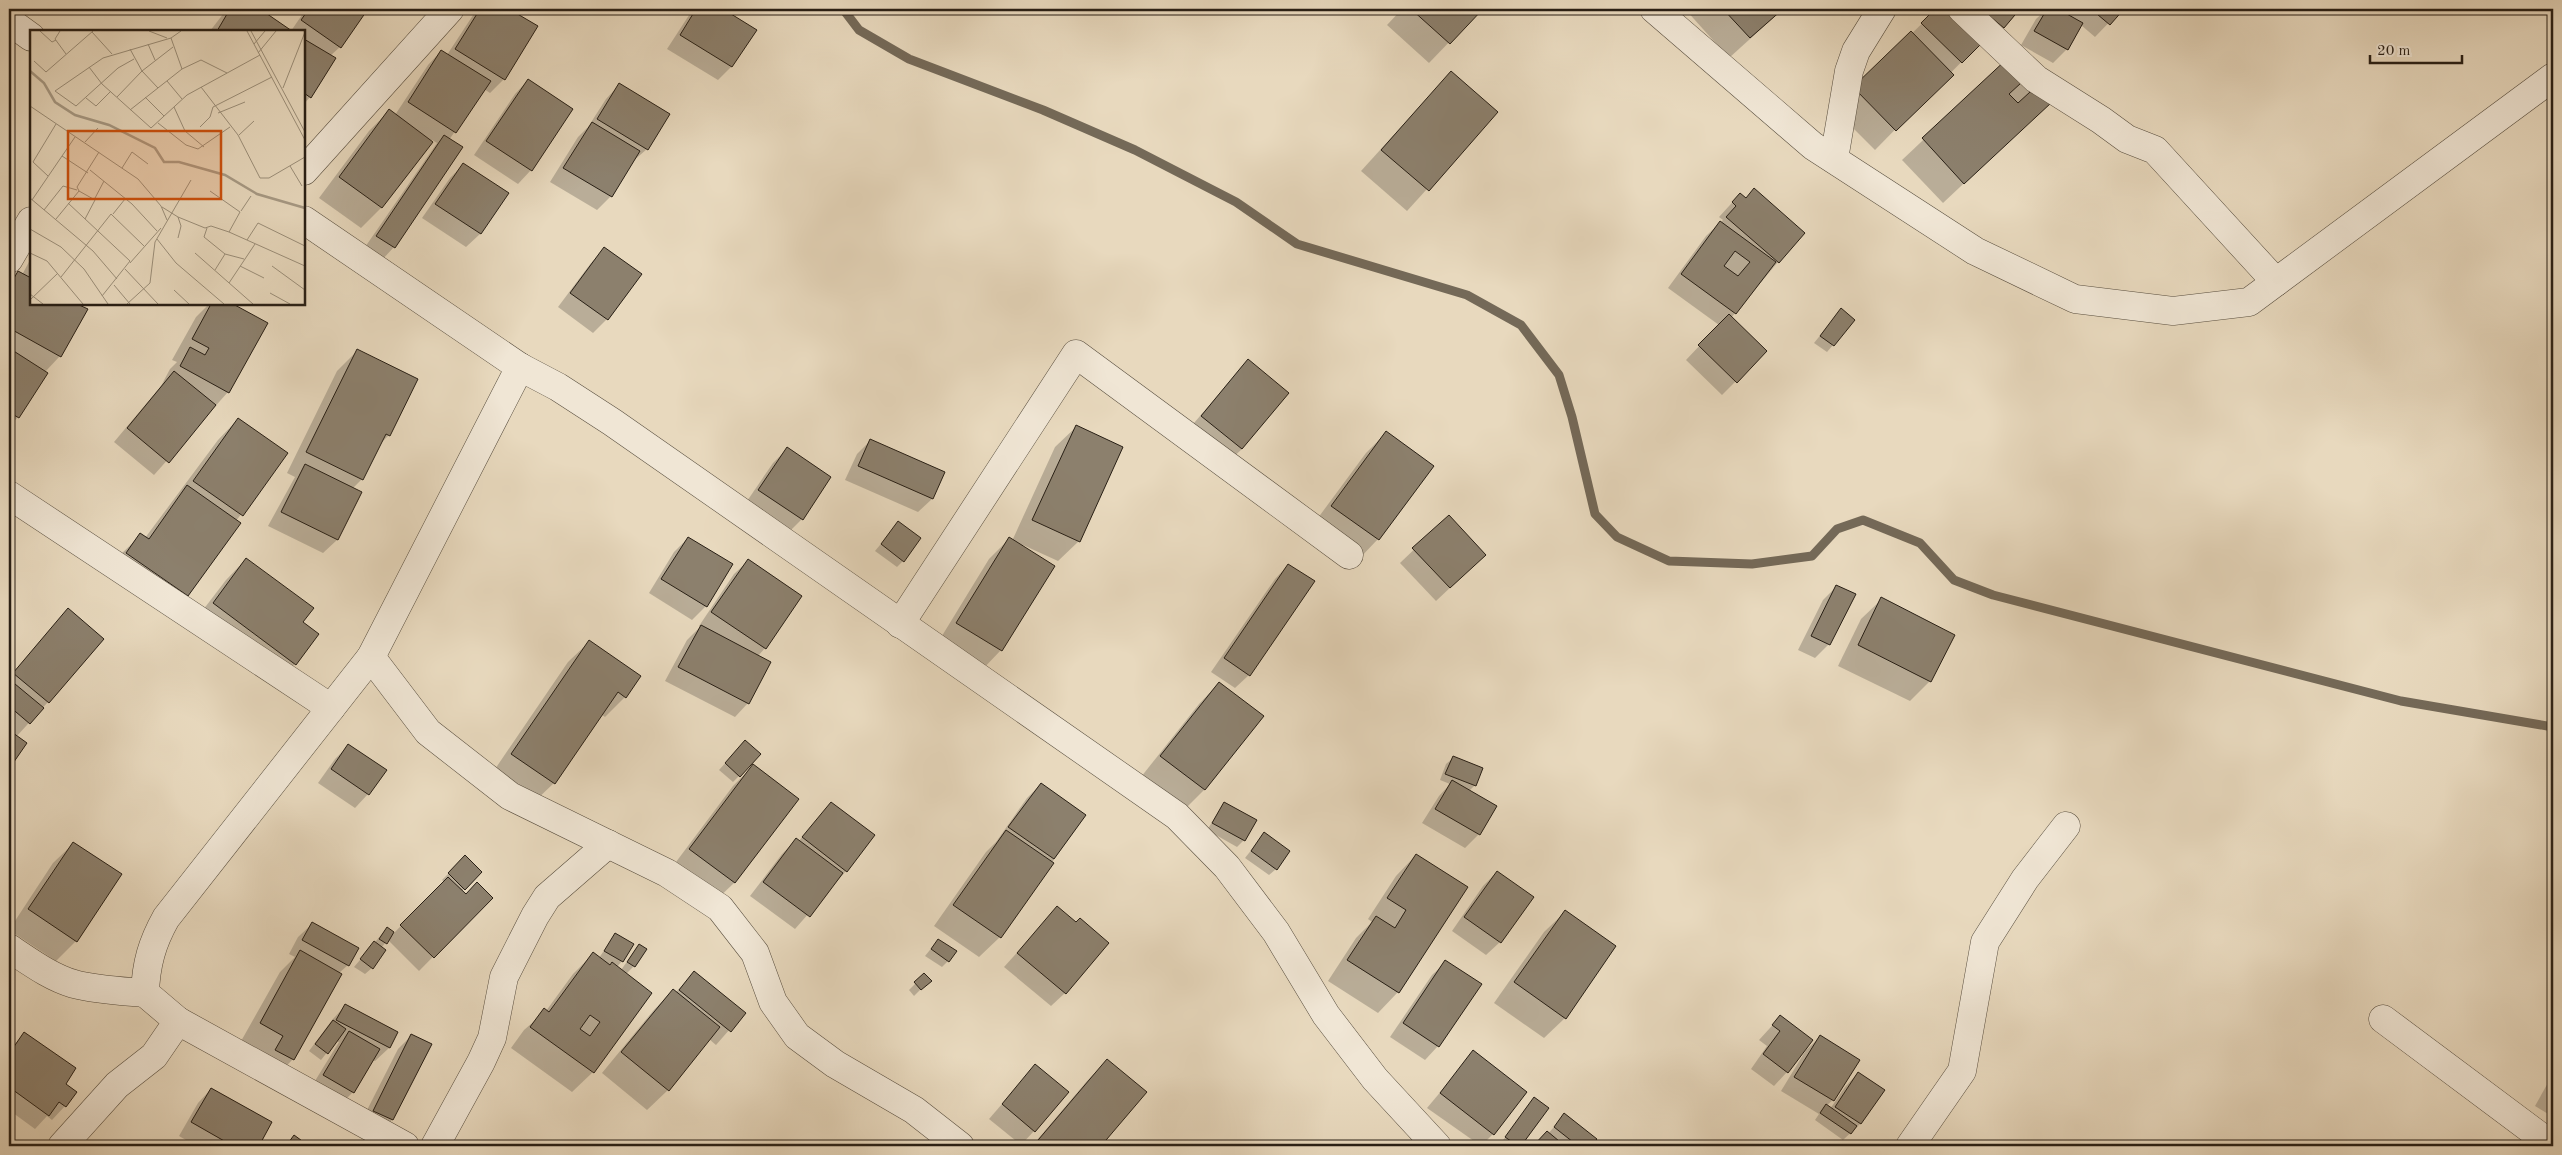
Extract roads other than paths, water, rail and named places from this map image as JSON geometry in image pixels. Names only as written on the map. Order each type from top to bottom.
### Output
[{"type":"street","points":[[305,170],[450,9]]},
{"type":"street","points":[[1654,9],[1813,146],[1974,251],[2075,299],[2174,310],[2249,302],[2553,78]]},
{"type":"street","points":[[1834,159],[1849,71],[1856,51],[1882,9]]},
{"type":"street","points":[[1962,9],[2036,79],[2101,120],[2127,139],[2155,150],[2276,282]]},
{"type":"street","points":[[9,21],[30,36]]},
{"type":"street","points":[[305,221],[520,367],[558,387],[612,422],[1177,816],[1227,867],[1276,932],[1326,1015],[1375,1080],[1437,1146]]},
{"type":"street","points":[[9,259],[30,223]]},
{"type":"street","points":[[900,624],[1076,354],[1349,555]]},
{"type":"street","points":[[145,993],[146,969],[153,940],[166,918],[371,657],[520,367]]},
{"type":"street","points":[[9,495],[331,708]]},
{"type":"street","points":[[371,657],[428,732],[510,796],[667,873],[720,908],[755,953],[773,1002],[797,1036],[835,1064],[914,1110],[960,1146]]},
{"type":"street","points":[[1910,1146],[1962,1071],[1985,942],[2025,879],[2066,826]]},
{"type":"street","points":[[436,1146],[492,1038],[504,977],[535,916],[548,897],[608,844]]},
{"type":"street","points":[[9,948],[49,973],[73,984],[112,991],[145,993],[178,1021],[405,1146]]},
{"type":"street","points":[[2383,1019],[2553,1146]]},
{"type":"street","points":[[62,1146],[117,1085],[154,1056],[178,1021]]},
{"type":"waterway","points":[[843,9],[859,30],[909,59],[1043,110],[1135,150],[1236,202],[1297,244],[1467,295],[1521,325],[1559,375],[1572,417],[1595,514],[1617,537],[1669,561],[1752,564],[1812,556],[1837,529],[1863,520],[1920,543],[1954,580],[1993,595],[2401,701],[2553,727]]}]
